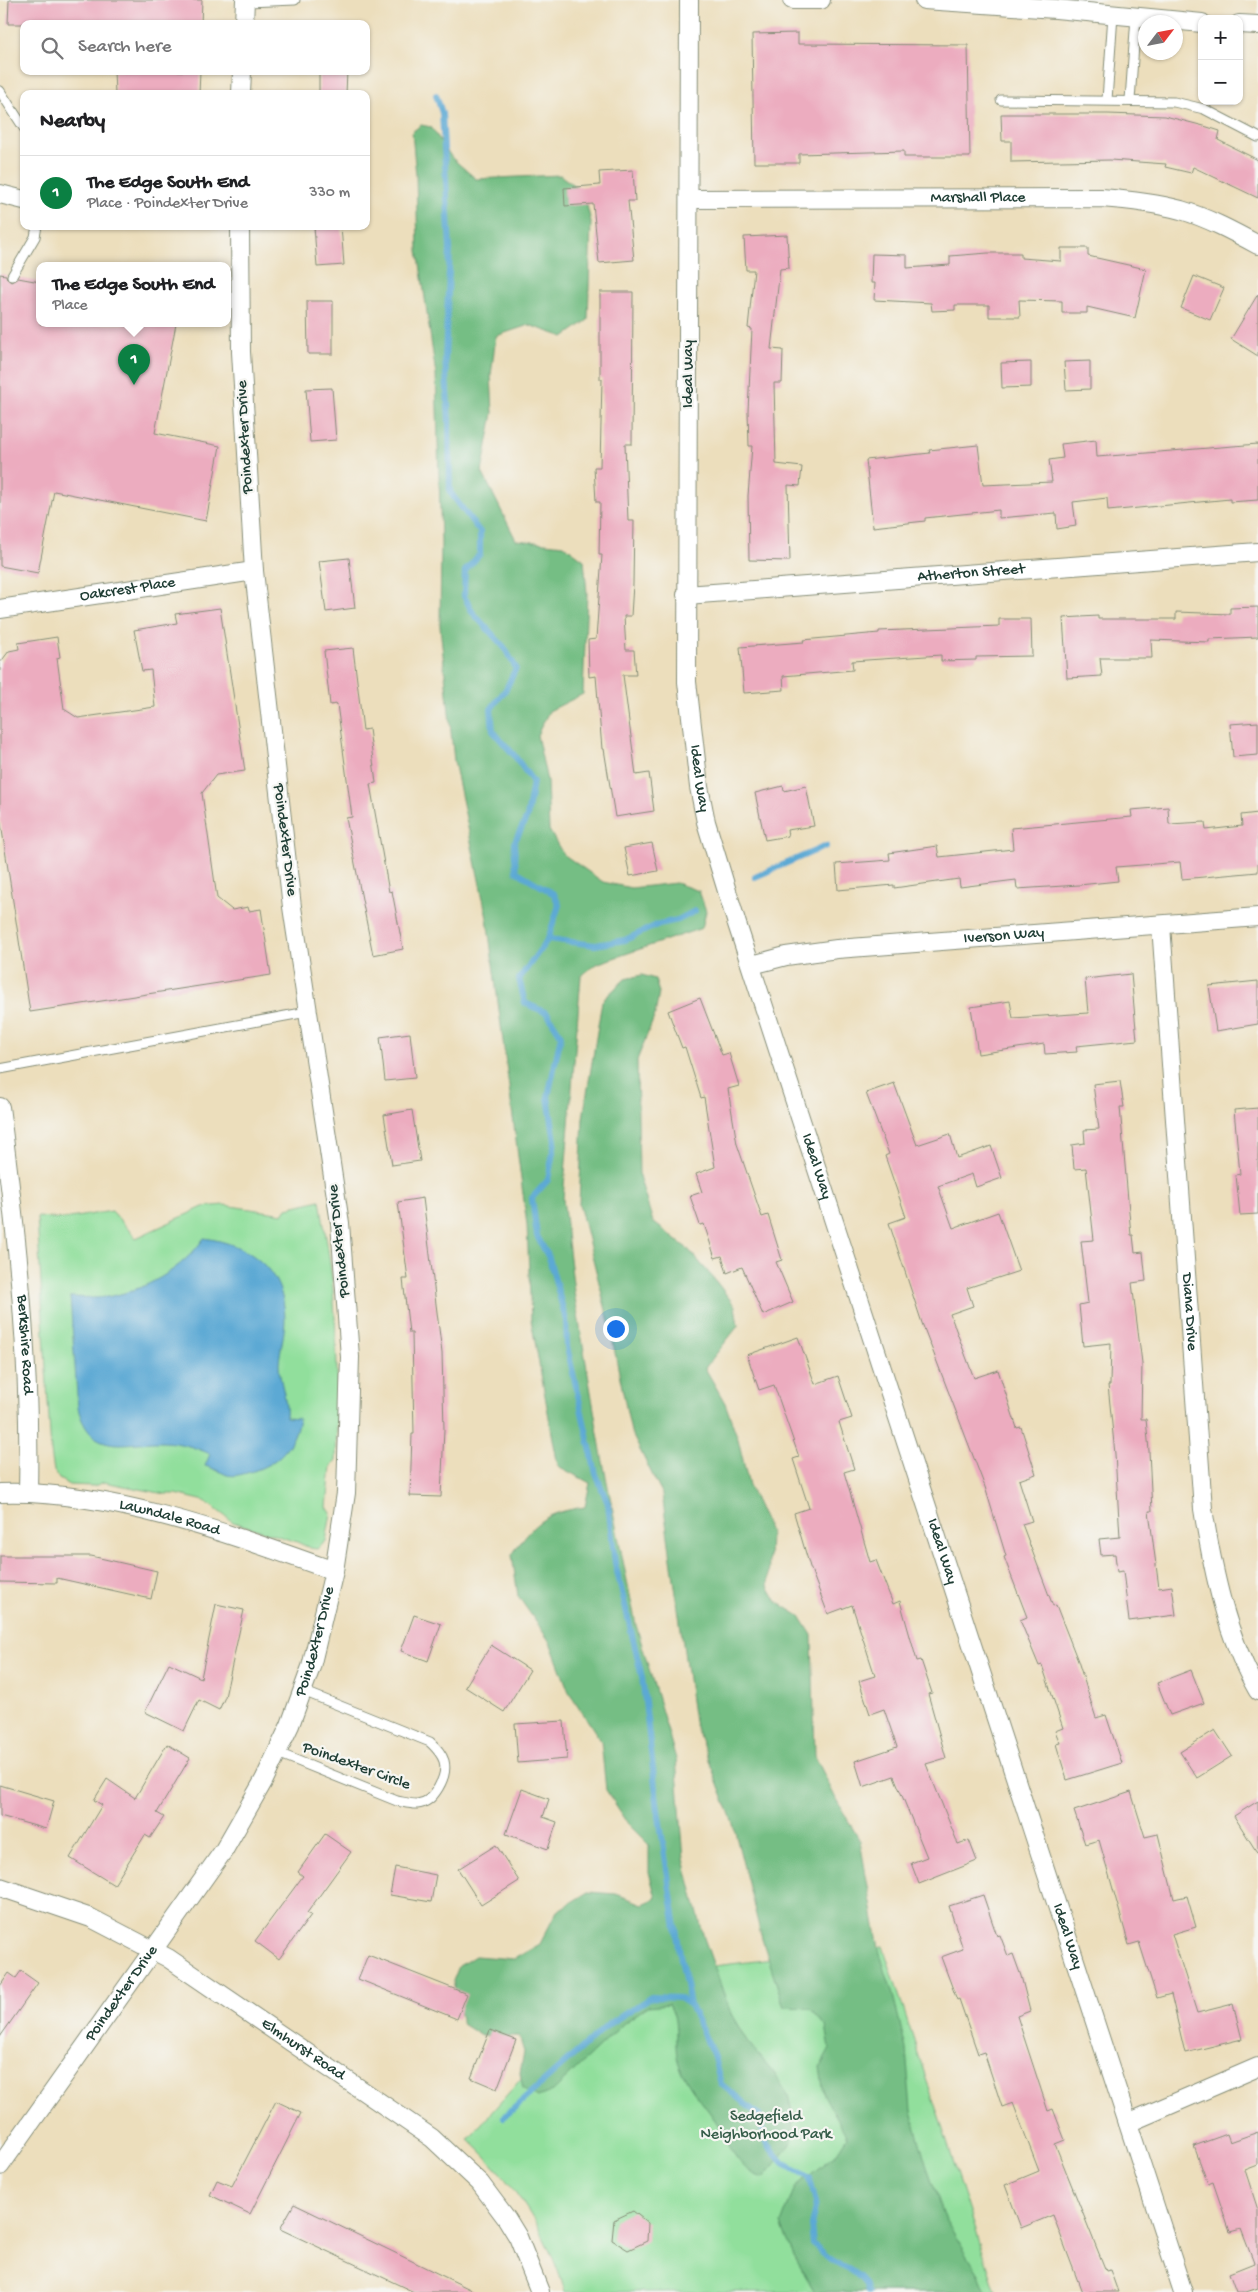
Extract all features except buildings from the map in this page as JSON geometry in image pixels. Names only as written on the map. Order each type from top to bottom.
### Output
[{"type":"street","name":"Ideal Way","points":[[689,0],[686,596],[688,691],[699,787],[706,822],[1183,2292]]},
{"type":"street","points":[[792,0],[822,0]]},
{"type":"street","points":[[924,0],[1038,4],[1113,15],[1198,22]]},
{"type":"street","points":[[244,20],[245,1]]},
{"type":"street","points":[[1243,24],[1258,25]]},
{"type":"street","points":[[241,90],[242,75]]},
{"type":"street","points":[[0,194],[20,199]]},
{"type":"street","name":"Marshall Place","points":[[689,199],[1101,198],[1145,202],[1182,210],[1258,245]]},
{"type":"street","name":"Poindexter Drive","points":[[0,2166],[224,1850],[278,1753],[303,1691],[319,1637],[334,1571],[346,1493],[350,1357],[340,1223],[307,1012],[273,753],[254,571],[241,352],[240,230]]},
{"type":"street","name":"Atherton Street","points":[[686,596],[1258,552]]},
{"type":"street","name":"Oakcrest Place","points":[[0,609],[254,571]]},
{"type":"street","name":"Iverson Way","points":[[752,965],[786,956],[837,949],[1258,917]]},
{"type":"street","name":"Diana Drive","points":[[1161,925],[1203,1509],[1212,1565],[1227,1619],[1243,1660],[1258,1691]]},
{"type":"street","name":"Berkshire Road","points":[[0,1107],[9,1176],[22,1311],[30,1436],[28,1492]]},
{"type":"street","name":"Lawndale Road","points":[[0,1493],[28,1492],[134,1509],[202,1527],[334,1571]]},
{"type":"street","name":"Elmhurst Road","points":[[0,1887],[91,1918],[153,1950],[274,2028],[449,2152],[480,2183],[506,2218],[518,2238],[540,2292]]},
{"type":"street","points":[[1128,2123],[1258,2067]]},
{"type":"lane","points":[[245,1],[295,0]]},
{"type":"lane","points":[[1107,100],[1113,15]]},
{"type":"lane","points":[[1130,100],[1136,17]]},
{"type":"lane","points":[[0,91],[20,122]]},
{"type":"lane","points":[[1001,100],[1174,102],[1204,109],[1258,136]]},
{"type":"lane","points":[[12,276],[35,237],[36,230]]},
{"type":"lane","points":[[0,1069],[307,1012]]},
{"type":"lane","name":"Poindexter Circle","points":[[278,1753],[397,1801],[417,1804],[435,1794],[444,1776],[445,1763],[440,1751],[430,1742],[303,1691]]},
{"type":"green space","points":[[421,125],[431,127],[452,158],[476,179],[560,175],[584,193],[591,222],[588,320],[564,337],[529,325],[496,336],[491,375],[493,413],[482,472],[516,540],[564,545],[584,560],[587,593],[583,694],[549,711],[537,735],[547,781],[549,830],[563,854],[603,882],[631,888],[676,883],[699,891],[706,911],[702,928],[596,964],[581,976],[563,1199],[574,1292],[602,1457],[636,1625],[676,1759],[684,1859],[704,1938],[731,2014],[747,2041],[774,2073],[788,2095],[794,2121],[790,2145],[763,2178],[753,2174],[739,2161],[715,2120],[686,2079],[677,2056],[675,2019],[669,2004],[648,2006],[624,2023],[553,2091],[538,2097],[523,2088],[520,2073],[524,2052],[519,2036],[481,2036],[462,2024],[453,1981],[459,1966],[475,1956],[514,1959],[540,1944],[557,1911],[588,1892],[616,1894],[643,1904],[656,1898],[649,1872],[649,1845],[630,1826],[606,1790],[601,1741],[569,1692],[550,1642],[518,1596],[512,1555],[527,1534],[542,1520],[560,1512],[585,1507],[590,1483],[558,1466],[531,1320],[527,1225],[487,918],[454,761],[440,626],[441,542],[436,375],[418,250],[416,175],[412,132]]},
{"type":"green space","points":[[642,975],[655,979],[659,993],[655,1015],[637,1060],[639,1176],[653,1222],[688,1249],[735,1306],[738,1326],[705,1368],[725,1403],[738,1439],[749,1486],[770,1532],[768,1586],[777,1602],[800,1616],[812,1635],[815,1756],[837,1801],[860,1841],[880,1954],[893,1995],[906,2049],[911,2111],[926,2164],[946,2221],[979,2274],[986,2292],[815,2292],[794,2256],[781,2224],[795,2187],[836,2154],[847,2137],[824,2095],[820,2067],[830,2049],[826,2026],[810,2008],[784,2007],[762,1939],[732,1820],[694,1722],[662,1494],[631,1432],[608,1318],[579,1204],[583,1118],[602,1001],[625,979]]},
{"type":"green space","points":[[320,1200],[332,1279],[337,1370],[336,1460],[331,1466],[327,1507],[331,1513],[326,1541],[317,1549],[310,1548],[297,1542],[233,1522],[205,1501],[176,1494],[165,1494],[104,1482],[94,1486],[69,1485],[59,1479],[54,1471],[51,1452],[37,1217],[64,1219],[112,1211],[136,1238],[203,1207],[224,1205],[283,1214],[287,1208]]},
{"type":"green space","name":"Sedgefield Neighborhood Park","points":[[883,1946],[996,2292],[565,2292],[549,2249],[527,2209],[500,2172],[468,2139],[578,2014],[587,1981]]},
{"type":"water","points":[[204,1238],[235,1246],[249,1253],[271,1273],[278,1286],[283,1301],[285,1318],[279,1364],[286,1404],[286,1417],[299,1418],[289,1446],[276,1459],[260,1469],[230,1476],[205,1466],[210,1454],[186,1445],[161,1442],[123,1444],[101,1440],[92,1434],[84,1424],[78,1408],[70,1297],[106,1297],[134,1290],[148,1284],[185,1260]]},
{"type":"waterway","points":[[436,95],[442,113],[450,249],[445,358],[449,420],[450,492],[480,532],[480,554],[465,571],[464,596],[473,613],[504,647],[516,668],[506,689],[491,709],[493,731],[514,755],[533,782],[527,817],[514,843],[516,871],[554,894],[559,905],[548,939],[519,979],[525,1003],[547,1013],[561,1035],[548,1097],[555,1141],[548,1180],[532,1198],[537,1236],[549,1258],[566,1320],[567,1347],[596,1474],[608,1504],[615,1563],[642,1677],[658,1810],[680,1954],[690,2005],[713,2054],[721,2084],[759,2115],[766,2143],[782,2162],[810,2178],[816,2203],[811,2226],[813,2244],[828,2257],[857,2275],[866,2285],[868,2292]]},
{"type":"waterway","points":[[755,877],[826,846]]},
{"type":"waterway","points":[[548,939],[595,945],[625,940],[659,924],[678,920],[695,911]]},
{"type":"waterway","points":[[504,2117],[609,2024],[651,1997],[679,1998],[690,2005]]},
{"type":"place","name":"The Edge South End","points":[[134,385]]}]
